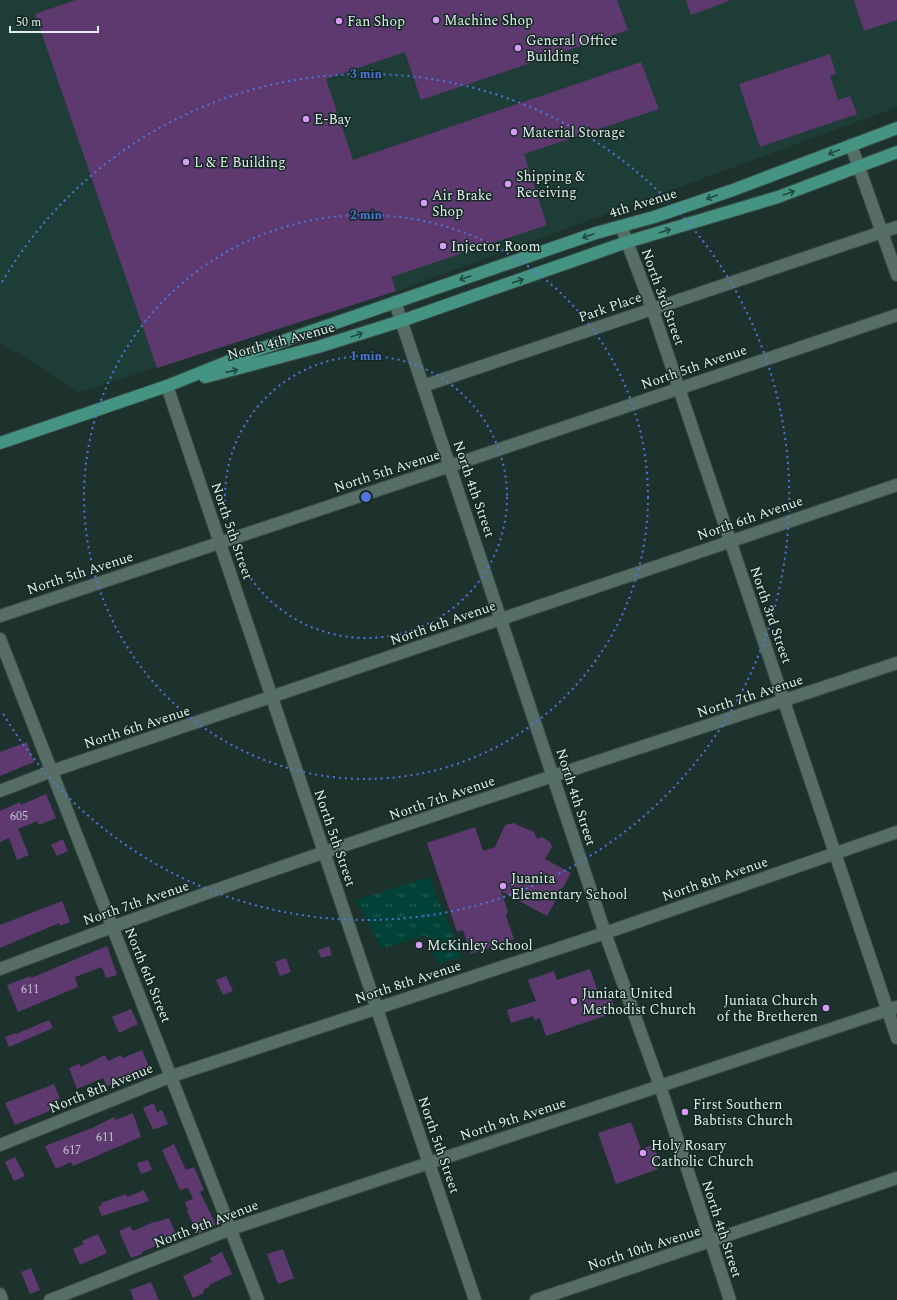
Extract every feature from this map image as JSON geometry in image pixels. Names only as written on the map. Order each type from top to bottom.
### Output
[{"type":"main road","name":"4th Avenue","points":[[395,302],[733,190],[897,128]]},
{"type":"main road","points":[[401,321],[628,242],[778,197],[897,152]]},
{"type":"main road","name":"North 4th Avenue","points":[[0,442],[167,386],[254,351],[395,302]]},
{"type":"main road","name":"North 4th Avenue","points":[[167,386],[258,364],[401,321]]},
{"type":"street","points":[[851,146],[897,276]]},
{"type":"street","name":"North 3rd Street","points":[[621,226],[652,308],[835,853],[892,1008],[897,1038]]},
{"type":"street","name":"Park Place","points":[[423,386],[897,227]]},
{"type":"street","name":"North 4th Street","points":[[395,302],[502,619],[605,933],[660,1086],[730,1300]]},
{"type":"street","name":"North 5th Avenue","points":[[0,616],[897,315]]},
{"type":"street","name":"North 5th Street","points":[[167,386],[430,1162],[475,1300]]},
{"type":"street","name":"North 6th Avenue","points":[[0,791],[52,771],[897,485]]},
{"type":"street","name":"North 6th Street","points":[[0,639],[172,1076],[258,1300]]},
{"type":"street","name":"North 7th Avenue","points":[[0,969],[112,926],[325,853],[897,663]]},
{"type":"street","name":"North 8th Avenue","points":[[0,1144],[172,1076],[605,933],[897,832]]},
{"type":"street","name":"North 9th Avenue","points":[[50,1300],[231,1229],[892,1008]]},
{"type":"street","name":"North 10th Avenue","points":[[536,1300],[897,1178]]},
{"type":"street","points":[[0,1294],[2,1300]]},
{"type":"shaded area","points":[[0,0],[897,0],[897,107],[394,292],[79,392],[0,342]]},
{"type":"green space","points":[[429,877],[462,957],[439,964],[425,935],[382,949],[356,900]]},
{"type":"building","points":[[76,0],[617,0],[628,30],[421,100],[405,52],[326,79],[353,160],[641,62],[659,109],[524,154],[547,225],[391,277],[396,291],[157,368],[35,14]]},
{"type":"building","points":[[686,0],[729,0],[729,1],[691,15]]},
{"type":"building","points":[[854,0],[897,0],[897,20],[864,31]]},
{"type":"building","points":[[830,54],[836,74],[830,76],[838,100],[850,96],[857,114],[760,147],[739,84]]},
{"type":"building","points":[[27,742],[34,762],[0,776],[0,752]]},
{"type":"building","points":[[46,794],[56,818],[39,825],[37,821],[18,829],[29,855],[17,860],[9,838],[0,842],[0,811],[20,802],[21,805]]},
{"type":"building","name":"Juanita Elementary School","points":[[513,823],[534,832],[537,839],[542,837],[550,842],[552,847],[545,859],[571,873],[547,916],[501,891],[508,912],[506,916],[514,939],[471,954],[463,930],[457,932],[427,843],[475,827],[483,851],[495,847],[505,825]]},
{"type":"building","points":[[63,839],[68,851],[57,856],[51,845]]},
{"type":"building","points":[[62,901],[70,922],[60,926],[59,923],[0,948],[0,925]]},
{"type":"building","points":[[107,946],[117,975],[106,978],[102,967],[75,977],[78,987],[18,1012],[7,985],[31,976],[31,978]]},
{"type":"building","points":[[329,946],[332,955],[321,958],[318,950]]},
{"type":"building","points":[[286,958],[291,972],[280,976],[275,962]]},
{"type":"building","name":"Juniata United Methodist Church","points":[[590,969],[600,998],[610,995],[616,1012],[546,1036],[540,1018],[535,1020],[533,1016],[511,1023],[507,1010],[536,1001],[528,980],[554,971],[557,980]]},
{"type":"building","points":[[226,976],[233,991],[223,995],[216,980]]},
{"type":"building","points":[[131,1009],[138,1024],[119,1033],[112,1017]]},
{"type":"building","points":[[49,1020],[53,1028],[9,1047],[5,1037]]},
{"type":"building","points":[[142,1050],[150,1069],[107,1086],[103,1078],[77,1089],[69,1068],[79,1064],[81,1067],[105,1055],[108,1061],[121,1055],[123,1058]]},
{"type":"building","points":[[54,1084],[60,1099],[54,1102],[57,1108],[15,1125],[5,1103]]},
{"type":"building","points":[[154,1103],[157,1112],[162,1110],[168,1124],[153,1130],[143,1108]]},
{"type":"building","points":[[133,1113],[141,1137],[73,1166],[71,1162],[56,1169],[45,1146],[92,1128],[114,1117],[116,1120]]},
{"type":"building","points":[[631,1122],[641,1149],[653,1145],[659,1159],[655,1161],[658,1169],[616,1184],[598,1133]]},
{"type":"building","points":[[174,1144],[186,1170],[194,1167],[204,1190],[200,1192],[216,1225],[198,1234],[187,1211],[185,1202],[193,1199],[188,1188],[180,1190],[162,1150]]},
{"type":"building","points":[[15,1157],[25,1176],[14,1181],[5,1162]]},
{"type":"building","points":[[148,1160],[152,1170],[141,1174],[137,1163]]},
{"type":"building","points":[[144,1190],[149,1201],[102,1216],[98,1207],[102,1205],[101,1203],[126,1194],[127,1197]]},
{"type":"building","points":[[169,1218],[177,1237],[131,1258],[119,1231],[130,1226],[133,1231],[156,1221]]},
{"type":"building","points":[[98,1234],[107,1253],[80,1265],[73,1249],[84,1244],[82,1241]]},
{"type":"building","points":[[283,1249],[294,1278],[278,1284],[267,1254]]},
{"type":"building","points":[[222,1252],[232,1274],[209,1285],[209,1287],[203,1290],[204,1293],[193,1298],[183,1276],[212,1262],[210,1258]]},
{"type":"building","points":[[31,1268],[40,1290],[30,1294],[21,1272]]},
{"type":"building","points":[[151,1282],[159,1300],[134,1300],[130,1290]]},
{"type":"place","name":"Machine Shop","points":[[436,20]]},
{"type":"place","name":"Fan Shop","points":[[339,21]]},
{"type":"place","name":"General Office Building","points":[[518,48]]},
{"type":"place","name":"E-Bay","points":[[306,119]]},
{"type":"place","name":"Material Storage","points":[[514,132]]},
{"type":"place","name":"L & E Building","points":[[186,162]]},
{"type":"place","name":"Shipping & Receiving","points":[[508,184]]},
{"type":"place","name":"Air Brake Shop","points":[[424,203]]},
{"type":"place","name":"Injector Room","points":[[443,246]]},
{"type":"place","name":"Juanita Elementary School","points":[[503,886]]},
{"type":"place","name":"McKinley School","points":[[419,945]]},
{"type":"place","name":"Juniata United Methodist Church","points":[[574,1001]]},
{"type":"place","name":"Juniata Church of the Bretheren","points":[[826,1008]]},
{"type":"place","name":"First Southern Babtists Church","points":[[685,1112]]},
{"type":"place","name":"Holy Rosary Catholic Church","points":[[643,1153]]}]
